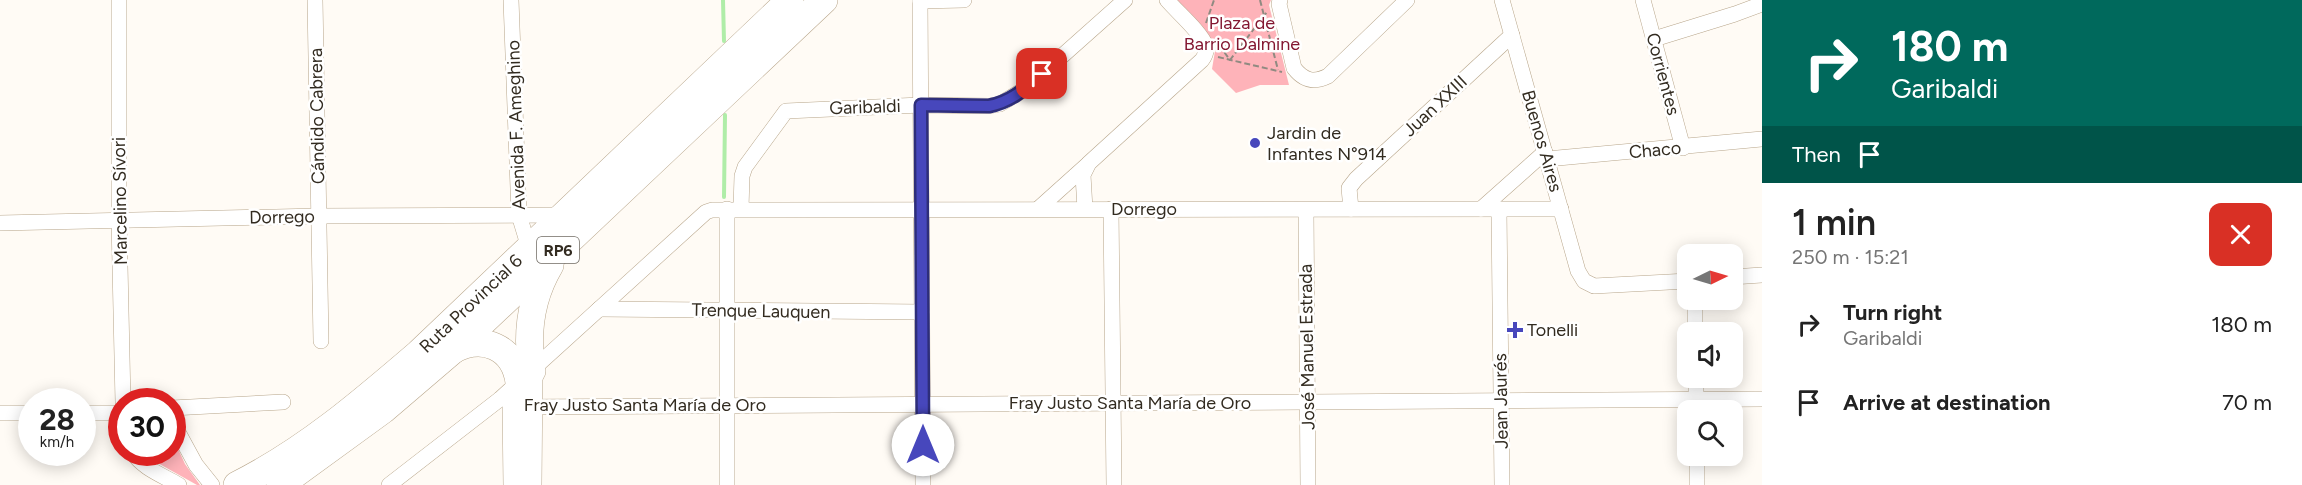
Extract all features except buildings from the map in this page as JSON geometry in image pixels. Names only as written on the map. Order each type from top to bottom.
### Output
[{"type":"highway","name":"Ruta Provincial 6","points":[[257,482],[360,404],[419,352],[790,0]]},
{"type":"highway","name":"Ruta Provincial 6","points":[[257,482],[383,410],[452,351],[824,0]]},
{"type":"highway","points":[[519,392],[540,283],[562,246]]},
{"type":"highway","points":[[452,351],[463,345],[471,344],[485,343],[494,346],[513,362],[517,371],[519,392]]},
{"type":"main road","points":[[514,485],[519,392]]},
{"type":"main road","points":[[519,392],[531,485]]},
{"type":"street","name":"Marcelino Sívori","points":[[119,0],[119,220],[123,388]]},
{"type":"street","name":"Cándido Cabrera","points":[[315,0],[321,340]]},
{"type":"street","name":"Avenida F. Ameghino","points":[[510,0],[519,215],[529,248]]},
{"type":"street","points":[[923,485],[920,1],[964,0]]},
{"type":"street","name":"Garibaldi","points":[[734,209],[745,167],[786,111],[1000,104],[1025,89],[1125,0]]},
{"type":"street","points":[[1038,209],[1204,57],[1206,48],[1200,37],[1167,0]]},
{"type":"street","points":[[1275,4],[1279,4],[1294,68],[1300,76],[1318,81],[1328,76],[1407,0]]},
{"type":"street","name":"Buenos Aires","points":[[1502,0],[1578,271],[1584,281],[1594,286],[1677,282]]},
{"type":"street","name":"Corrientes","points":[[1643,0],[1683,148]]},
{"type":"street","points":[[1654,39],[1762,4]]},
{"type":"street","name":"Juan XXIII","points":[[1351,209],[1349,188],[1356,179],[1512,35]]},
{"type":"street","name":"Chaco","points":[[1546,155],[1683,148],[1762,139]]},
{"type":"street","points":[[1481,209],[1546,155]]},
{"type":"street","points":[[1085,209],[1083,175],[1089,163]]},
{"type":"street","name":"Dorrego","points":[[734,209],[1561,209]]},
{"type":"street","points":[[389,485],[519,392],[599,309],[706,212],[734,209],[726,310],[727,485]]},
{"type":"street","points":[[1111,209],[1114,485]]},
{"type":"street","name":"José Manuel Estrada","points":[[1306,210],[1308,485]]},
{"type":"street","name":"Jean Jaurés","points":[[1499,210],[1502,485]]},
{"type":"street","name":"Dorrego","points":[[0,223],[318,216],[564,215]]},
{"type":"street","points":[[1743,276],[1762,275]]},
{"type":"street","name":"Trenque Lauquen","points":[[599,309],[922,312]]},
{"type":"street","name":"Fray Justo Santa María de Oro","points":[[519,392],[726,406],[1501,401],[1677,405]]},
{"type":"street","name":"Fray Justo Santa María de Oro","points":[[1743,401],[1762,399]]},
{"type":"street","points":[[186,407],[283,402]]},
{"type":"street","points":[[0,413],[18,413]]},
{"type":"street","points":[[186,447],[196,465],[212,485]]},
{"type":"street","points":[[147,466],[179,485]]},
{"type":"street","points":[[1696,466],[1697,485]]},
{"type":"path","points":[[1200,37],[1214,0]]},
{"type":"path","points":[[1260,0],[1278,71]]},
{"type":"path","points":[[1230,60],[1275,4]]},
{"type":"path","points":[[1204,57],[1230,60],[1300,76]]},
{"type":"green space","name":"Plaza de Barrio Dalmine","points":[[1176,0],[1271,0],[1269,5],[1289,85],[1260,85],[1236,93],[1212,69],[1215,51]]},
{"type":"green space","points":[[186,465],[200,485],[163,466]]},
{"type":"waterway","points":[[723,0],[724,41]]},
{"type":"waterway","points":[[724,197],[725,115]]},
{"type":"place","name":"Jardin de Infantes N°914","points":[[1255,143]]},
{"type":"place","name":"Tonelli","points":[[1515,330]]},
{"type":"route","points":[[923,445],[921,105],[989,106],[1000,104],[1025,89],[1042,74]]}]
